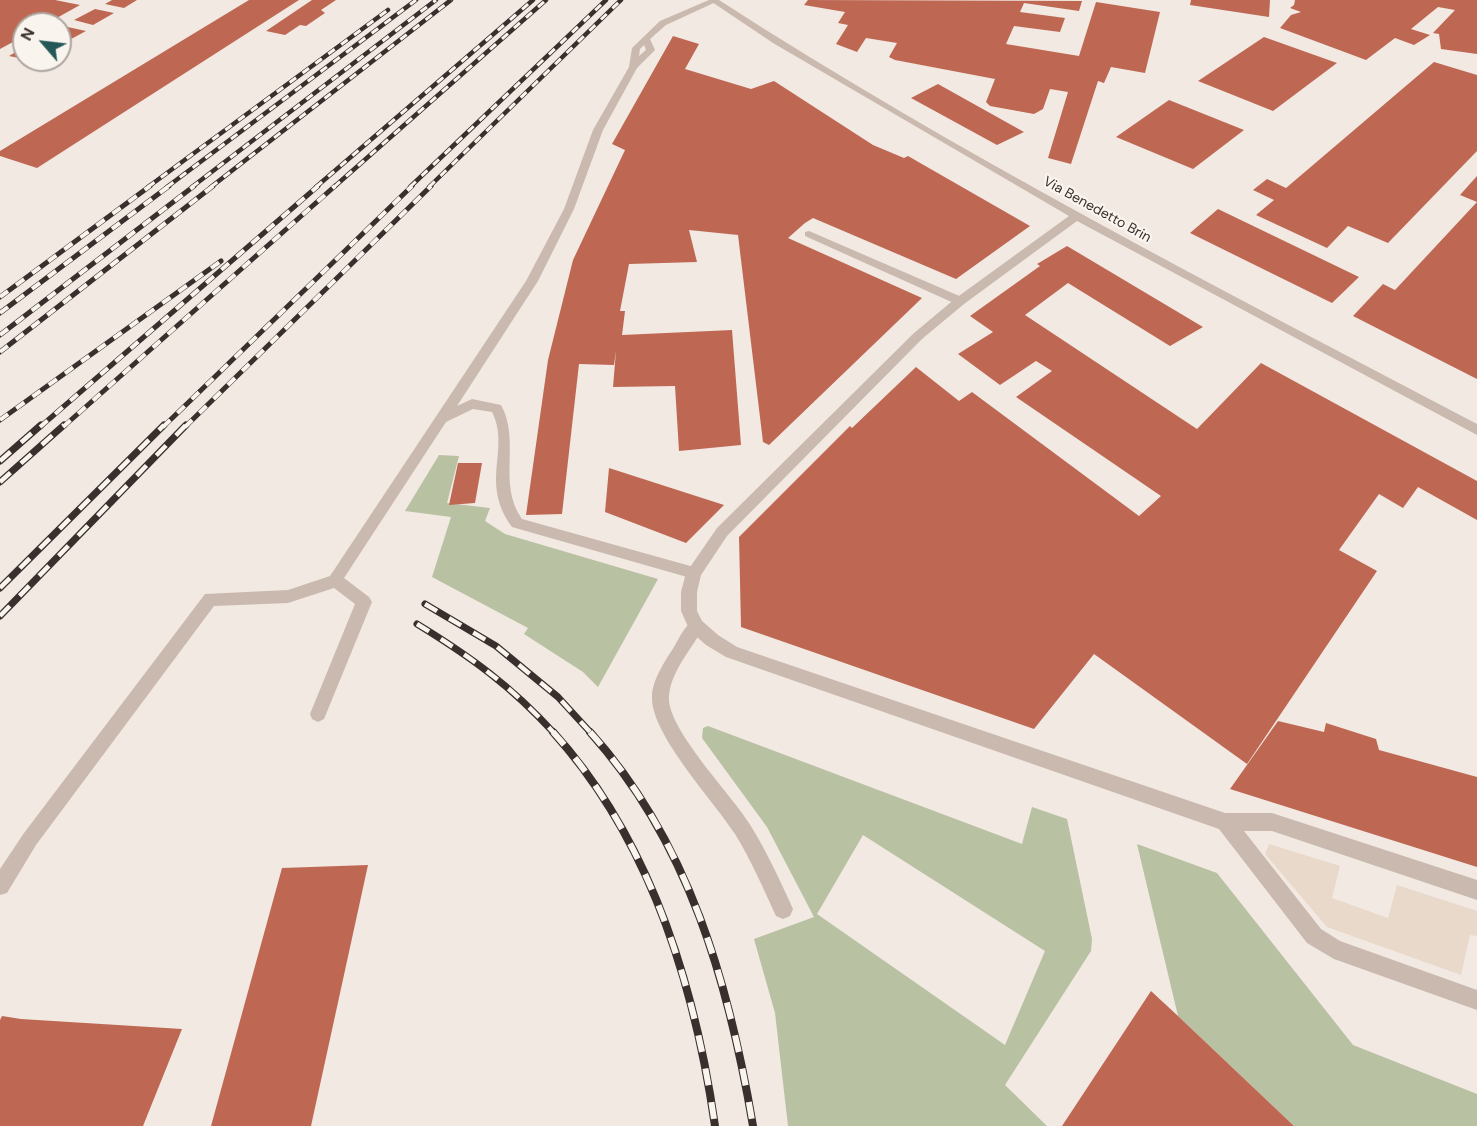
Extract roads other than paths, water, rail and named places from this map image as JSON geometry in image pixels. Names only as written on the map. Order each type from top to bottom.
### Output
[{"type":"street","points":[[0,886],[30,839],[210,599],[280,599],[309,593],[335,580],[509,319],[556,237],[598,130],[633,67],[651,50],[647,41],[670,18],[713,1]]},
{"type":"street","name":"Via Benedetto Brin","points":[[713,1],[776,41],[1076,216],[1477,430]]},
{"type":"street","points":[[1076,216],[960,301],[918,336],[722,532],[694,573],[689,602],[696,626],[712,640],[732,652],[1225,822],[1272,822],[1477,890]]},
{"type":"street","points":[[809,234],[960,301]]},
{"type":"street","points":[[437,424],[444,416],[472,404],[496,408],[503,417],[505,429],[501,479],[507,508],[517,523],[694,573]]},
{"type":"street","points":[[318,714],[364,602],[335,580]]},
{"type":"street","points":[[696,626],[662,686],[660,701],[664,715],[683,747],[736,820],[783,909]]},
{"type":"street","points":[[1225,822],[1314,936],[1334,949],[1477,1000]]},
{"type":"railway","points":[[167,187],[416,0]]},
{"type":"railway","points":[[192,187],[436,0]]},
{"type":"railway","points":[[211,187],[451,0]]},
{"type":"railway","points":[[316,187],[533,0]]},
{"type":"railway","points":[[334,187],[546,0]]},
{"type":"railway","points":[[410,187],[606,0]]},
{"type":"railway","points":[[429,187],[621,0]]},
{"type":"railway","points":[[148,187],[388,10]]},
{"type":"railway","points":[[0,297],[150,186]]},
{"type":"railway","points":[[0,313],[169,186]]},
{"type":"railway","points":[[0,335],[194,186]]},
{"type":"railway","points":[[0,352],[213,186]]},
{"type":"railway","points":[[40,427],[318,186]]},
{"type":"railway","points":[[63,427],[335,186]]},
{"type":"railway","points":[[163,427],[412,186]]},
{"type":"railway","points":[[185,427],[431,186]]},
{"type":"railway","points":[[0,420],[221,261]]},
{"type":"railway","points":[[0,461],[41,425]]},
{"type":"railway","points":[[0,482],[64,425]]},
{"type":"railway","points":[[0,588],[164,425]]},
{"type":"railway","points":[[0,616],[186,425]]},
{"type":"railway","points":[[425,604],[496,646],[558,697],[591,733]]},
{"type":"railway","points":[[417,624],[490,673],[554,733]]},
{"type":"railway","points":[[553,732],[587,774],[616,819],[642,867],[663,917],[681,968],[695,1020],[715,1126]]},
{"type":"railway","points":[[590,732],[624,775],[654,820],[679,868],[700,917],[731,1020],[753,1126]]}]
